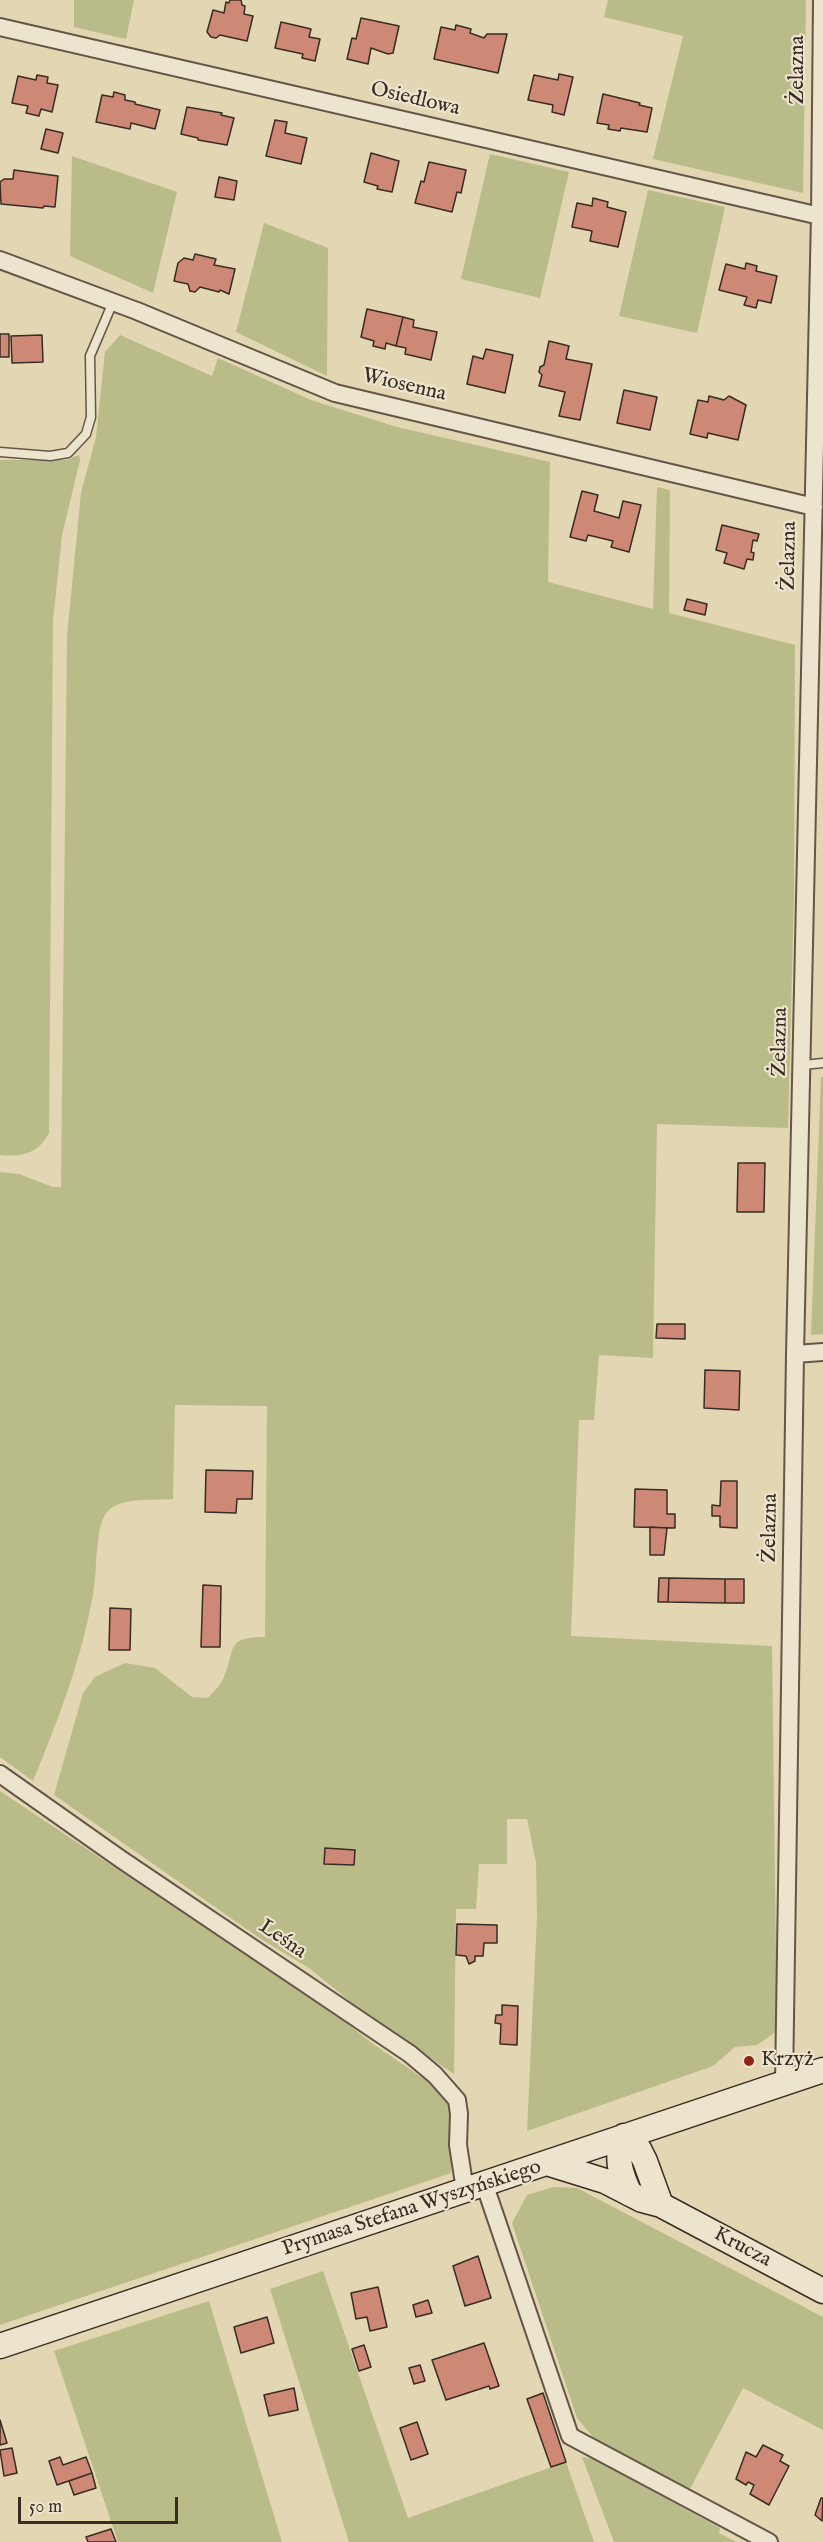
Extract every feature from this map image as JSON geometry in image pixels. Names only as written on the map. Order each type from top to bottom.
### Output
[{"type":"street","name":"Żelazna","points":[[784,2084],[795,1354],[814,507],[819,433],[822,0]]},
{"type":"street","name":"Osiedlowa","points":[[0,27],[820,216]]},
{"type":"street","name":"Wiosenna","points":[[0,260],[112,302],[335,393],[814,507]]},
{"type":"street","points":[[795,1354],[823,1352]]},
{"type":"street","name":"Leśna","points":[[0,1774],[77,1829],[410,2054],[435,2075],[456,2100],[459,2114],[458,2145],[570,2436],[769,2542]]},
{"type":"street","name":"Prymasa Stefana Wyszyńskiego","points":[[0,2346],[823,2070]]},
{"type":"street","points":[[630,2193],[618,2162],[619,2149],[624,2136],[639,2149],[661,2205]]},
{"type":"street","name":"Krucza","points":[[547,2163],[605,2181],[648,2202],[661,2205],[823,2291]]},
{"type":"lane","points":[[0,452],[50,456],[68,453],[86,434],[91,417],[90,356],[112,302]]},
{"type":"lane","points":[[803,1065],[823,1063]]},
{"type":"green space","points":[[74,0],[134,0],[126,39],[74,27]]},
{"type":"green space","points":[[608,0],[806,0],[803,193],[653,159],[683,36],[604,17]]},
{"type":"green space","points":[[490,154],[569,172],[540,298],[461,279]]},
{"type":"green space","points":[[72,156],[177,192],[153,293],[70,256]]},
{"type":"green space","points":[[648,190],[725,207],[697,333],[619,316]]},
{"type":"green space","points":[[264,223],[328,248],[327,376],[236,332]]},
{"type":"green space","points":[[120,335],[212,376],[218,358],[311,400],[397,427],[550,462],[548,582],[653,609],[657,487],[670,490],[669,613],[795,645],[794,896],[788,1128],[657,1124],[653,1358],[599,1355],[594,1420],[579,1420],[571,1636],[772,1646],[777,2031],[757,2045],[735,2047],[713,2066],[527,2131],[537,1917],[536,1862],[527,1819],[507,1819],[507,1864],[479,1864],[476,1909],[456,1909],[454,2074],[373,2020],[309,1968],[261,1939],[54,1795],[83,1693],[95,1677],[125,1663],[155,1668],[192,1697],[208,1698],[222,1682],[237,1643],[243,1639],[265,1637],[267,1406],[175,1405],[173,1499],[129,1501],[113,1507],[103,1519],[98,1538],[94,1588],[77,1662],[33,1781],[0,1757],[0,1172],[19,1174],[53,1187],[61,1187],[67,636],[81,493],[96,437],[105,352]]},
{"type":"green space","points":[[79,455],[80,460],[62,535],[53,621],[49,1133],[40,1146],[29,1153],[0,1155],[0,460],[66,460]]},
{"type":"green space","points":[[821,1077],[823,1077],[823,1334],[811,1335]]},
{"type":"green space","points":[[0,1791],[343,2020],[373,2044],[442,2091],[452,2104],[451,2173],[0,2325]]},
{"type":"green space","points":[[553,2187],[577,2188],[823,2317],[823,2430],[743,2388],[690,2489],[594,2438],[577,2418],[512,2223],[527,2195]]},
{"type":"green space","points":[[323,2271],[408,2518],[566,2462],[594,2542],[349,2542],[270,2289]]},
{"type":"green space","points":[[209,2301],[282,2542],[118,2542],[54,2351]]},
{"type":"green space","points":[[582,2457],[593,2459],[720,2528],[719,2533],[736,2542],[614,2542]]},
{"type":"building","points":[[230,0],[241,0],[242,5],[245,6],[244,14],[253,16],[247,41],[220,35],[216,38],[211,37],[207,32],[213,10],[224,13],[226,2],[229,3]]},
{"type":"building","points":[[361,18],[399,26],[393,53],[388,54],[371,48],[368,64],[347,59],[352,38],[356,39]]},
{"type":"building","points":[[281,22],[311,29],[309,37],[320,39],[315,61],[302,58],[303,54],[275,48]]},
{"type":"building","points":[[456,25],[471,29],[470,33],[484,38],[487,34],[507,34],[498,73],[434,59],[441,27],[455,30]]},
{"type":"building","points":[[559,74],[573,77],[564,115],[552,112],[553,105],[528,100],[534,75],[558,80]]},
{"type":"building","points":[[37,75],[48,77],[47,83],[58,85],[52,112],[41,109],[39,116],[26,113],[28,106],[12,103],[18,76],[36,80]]},
{"type":"building","points":[[114,92],[125,95],[125,100],[135,102],[135,104],[160,110],[155,129],[131,123],[130,129],[96,122],[102,95],[113,97]]},
{"type":"building","points":[[603,94],[652,108],[647,132],[621,128],[620,131],[608,129],[609,125],[597,123]]},
{"type":"building","points":[[187,107],[222,113],[221,115],[234,118],[227,145],[198,140],[198,138],[181,134]]},
{"type":"building","points":[[275,120],[287,122],[285,133],[307,138],[301,164],[266,156]]},
{"type":"building","points":[[46,129],[63,133],[58,153],[41,149]]},
{"type":"building","points":[[371,153],[399,161],[392,192],[377,189],[378,186],[364,182]]},
{"type":"building","points":[[429,162],[466,170],[461,193],[457,192],[452,212],[415,203]]},
{"type":"building","points":[[14,170],[58,176],[55,207],[1,204],[0,182],[4,179],[13,179]]},
{"type":"building","points":[[219,177],[237,181],[234,200],[215,197]]},
{"type":"building","points":[[593,198],[608,202],[607,207],[626,212],[618,247],[590,241],[592,231],[572,227],[577,203],[592,206]]},
{"type":"building","points":[[195,254],[216,259],[214,265],[235,269],[229,294],[200,287],[195,292],[190,291],[188,284],[174,281],[178,263],[184,258],[193,260]]},
{"type":"building","points":[[746,263],[757,266],[756,271],[777,276],[771,303],[758,300],[756,308],[744,305],[747,297],[719,290],[726,264],[745,269]]},
{"type":"building","points":[[367,309],[403,317],[396,346],[386,343],[385,349],[373,346],[374,341],[361,337]]},
{"type":"building","points":[[403,317],[414,320],[413,327],[437,332],[431,360],[405,354],[406,348],[396,346]]},
{"type":"building","points":[[0,334],[9,334],[9,357],[0,357]]},
{"type":"building","points":[[42,335],[43,362],[12,363],[11,336]]},
{"type":"building","points":[[549,341],[569,346],[566,359],[592,364],[580,420],[559,416],[565,392],[539,386],[542,375],[539,372],[540,367],[544,365]]},
{"type":"building","points":[[486,349],[513,355],[505,393],[467,384],[473,356],[483,359]]},
{"type":"building","points":[[624,390],[657,397],[650,430],[617,423]]},
{"type":"building","points":[[709,396],[724,400],[729,396],[746,405],[738,440],[708,433],[707,438],[690,434],[698,400],[708,402]]},
{"type":"building","points":[[582,491],[598,495],[594,511],[619,518],[623,501],[641,505],[629,552],[611,547],[613,541],[588,535],[586,541],[570,537]]},
{"type":"building","points":[[722,525],[759,534],[757,541],[753,540],[751,552],[754,553],[753,560],[747,559],[744,569],[724,563],[727,553],[716,550]]},
{"type":"building","points":[[687,599],[707,604],[705,615],[684,610]]},
{"type":"building","points":[[738,1163],[765,1163],[764,1212],[737,1212]]},
{"type":"building","points":[[657,1324],[685,1324],[685,1339],[656,1338]]},
{"type":"building","points":[[705,1370],[740,1371],[739,1410],[704,1408]]},
{"type":"building","points":[[206,1470],[253,1471],[252,1499],[237,1499],[236,1513],[205,1512]]},
{"type":"building","points":[[721,1481],[737,1481],[737,1528],[720,1527],[720,1516],[712,1516],[712,1505],[720,1506]]},
{"type":"building","points":[[635,1489],[667,1490],[667,1514],[675,1514],[675,1528],[634,1527]]},
{"type":"building","points":[[650,1527],[667,1528],[664,1555],[650,1555]]},
{"type":"building","points":[[659,1578],[669,1578],[668,1602],[658,1602]]},
{"type":"building","points":[[669,1578],[725,1579],[725,1603],[668,1602]]},
{"type":"building","points":[[725,1579],[744,1579],[744,1603],[725,1603]]},
{"type":"building","points":[[203,1585],[221,1586],[220,1647],[201,1647]]},
{"type":"building","points":[[110,1608],[131,1609],[130,1650],[109,1650]]},
{"type":"building","points":[[325,1848],[355,1850],[354,1865],[324,1864]]},
{"type":"building","points":[[457,1924],[497,1925],[497,1943],[484,1943],[483,1956],[475,1956],[475,1961],[469,1964],[466,1956],[456,1955]]},
{"type":"building","points":[[502,2005],[518,2006],[517,2045],[500,2044],[501,2024],[495,2023],[496,2015],[502,2015]]},
{"type":"building","points":[[478,2256],[491,2298],[465,2306],[453,2266]]},
{"type":"building","points":[[378,2287],[387,2327],[370,2331],[367,2317],[356,2319],[351,2293]]},
{"type":"building","points":[[428,2300],[432,2313],[416,2317],[413,2305]]},
{"type":"building","points":[[267,2317],[274,2343],[241,2353],[234,2327]]},
{"type":"building","points":[[484,2343],[499,2386],[490,2389],[489,2386],[446,2400],[432,2360]]},
{"type":"building","points":[[364,2345],[371,2367],[359,2371],[352,2349]]},
{"type":"building","points":[[420,2365],[425,2381],[414,2384],[409,2368]]},
{"type":"building","points":[[294,2388],[298,2410],[269,2416],[264,2395]]},
{"type":"building","points":[[543,2393],[566,2462],[551,2467],[527,2399]]},
{"type":"building","points":[[0,2420],[7,2443],[0,2445]]},
{"type":"building","points":[[417,2422],[428,2454],[411,2460],[400,2428]]},
{"type":"building","points":[[763,2445],[783,2455],[780,2461],[789,2466],[769,2505],[750,2494],[754,2485],[748,2482],[746,2485],[736,2479],[746,2452],[756,2457]]},
{"type":"building","points":[[12,2448],[17,2473],[4,2476],[0,2450]]},
{"type":"building","points":[[60,2457],[63,2465],[86,2457],[92,2473],[57,2485],[49,2461]]},
{"type":"building","points":[[92,2473],[96,2488],[74,2495],[69,2481]]},
{"type":"building","points":[[821,2498],[823,2498],[822,2521],[815,2515]]},
{"type":"building","points":[[111,2529],[116,2542],[88,2542],[86,2537]]},
{"type":"place","name":"Krzyż","points":[[749,2061]]}]
